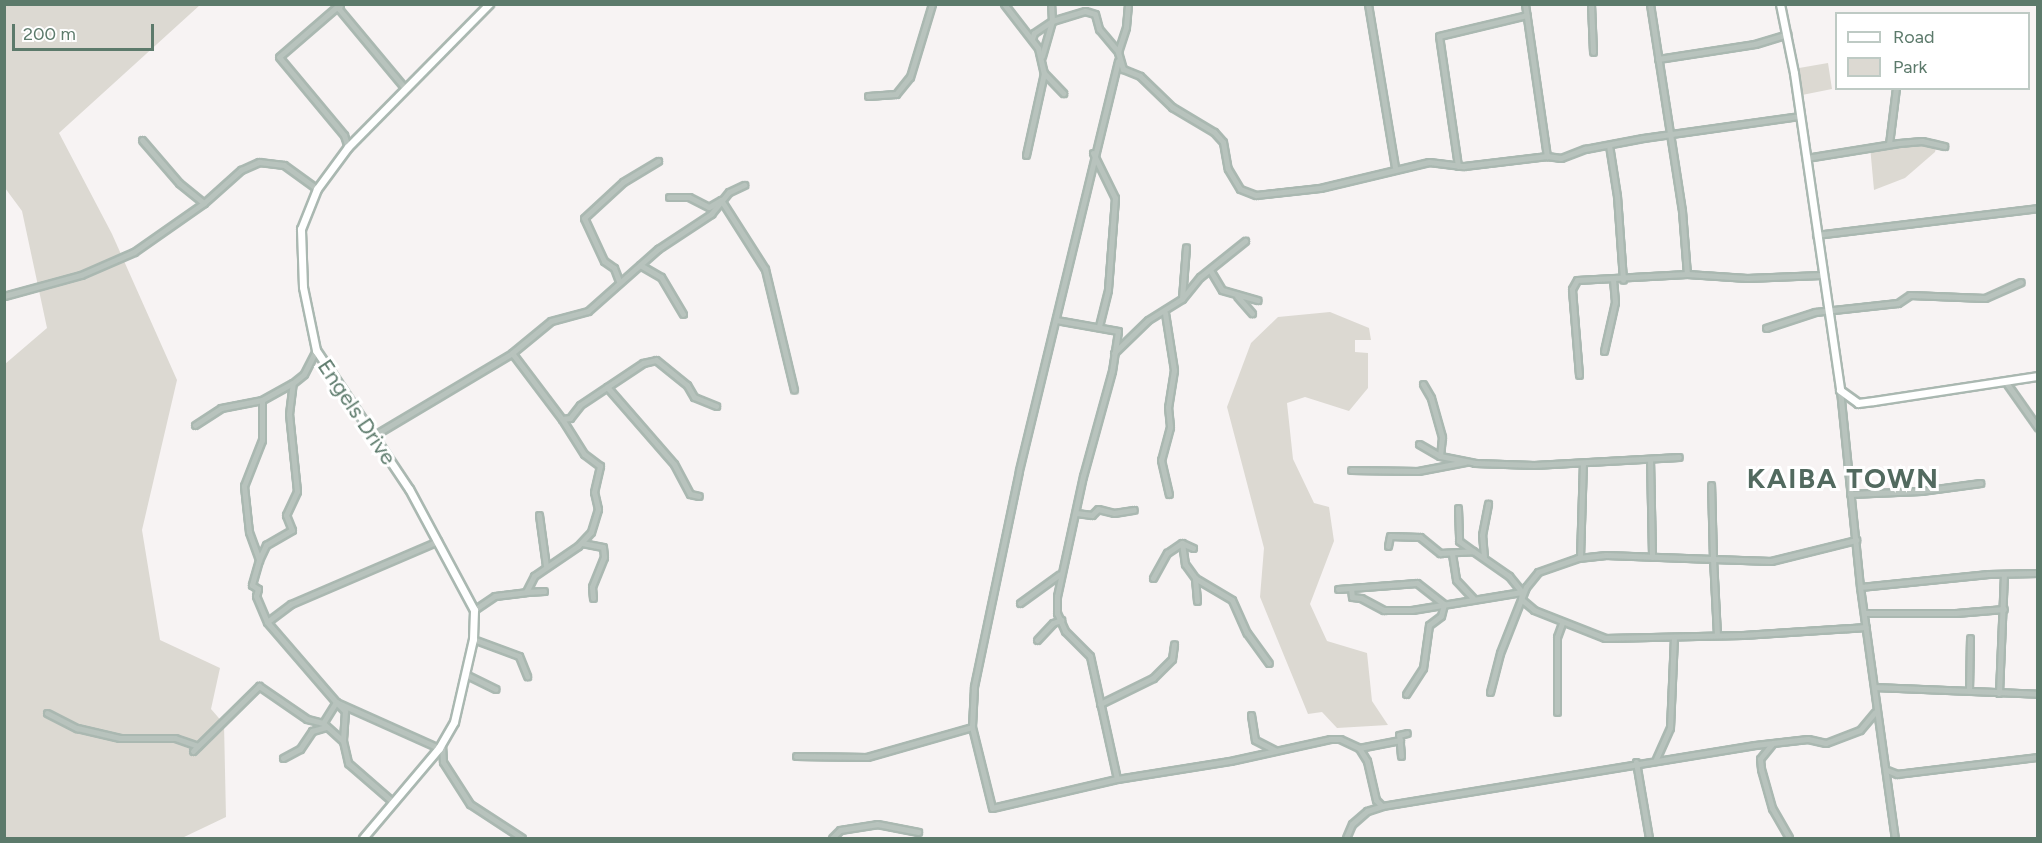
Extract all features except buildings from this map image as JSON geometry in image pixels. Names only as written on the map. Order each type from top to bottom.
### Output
[{"type":"street","name":"Engels Drive","points":[[363,838],[440,746],[458,707],[473,639],[474,610],[438,541],[374,436],[316,350],[303,287],[300,230],[317,189],[348,147],[404,87],[489,4]]},
{"type":"street","points":[[868,96],[892,95],[910,77],[932,4]]},
{"type":"street","points":[[1004,4],[1032,39],[1042,56]]},
{"type":"street","points":[[1026,155],[1044,73],[1042,56],[1052,21],[1052,4]]},
{"type":"street","points":[[1128,4],[1126,27],[1094,153],[986,622],[974,687],[972,727],[992,808],[1117,778],[1330,739],[1340,739],[1359,748],[1367,761],[1376,800],[1382,806]]},
{"type":"street","points":[[1368,4],[1395,167]]},
{"type":"street","points":[[1525,4],[1547,156]]},
{"type":"street","points":[[1591,4],[1593,52]]},
{"type":"street","points":[[1650,4],[1668,136],[1682,211],[1687,274]]},
{"type":"street","points":[[1780,4],[1800,116],[1821,275],[1840,390],[1875,712],[1887,770],[1895,838]]},
{"type":"street","points":[[348,147],[344,135],[279,57],[339,5],[404,87]]},
{"type":"street","points":[[1032,39],[1034,33],[1052,21],[1086,10],[1095,14],[1099,29],[1118,52]]},
{"type":"street","points":[[1458,166],[1439,36],[1527,15]]},
{"type":"street","points":[[1658,59],[1755,44],[1787,34]]},
{"type":"street","points":[[1118,61],[1123,69],[1140,76],[1172,107],[1214,132],[1223,142],[1228,169],[1245,194],[1320,188],[1395,167],[1429,162],[1458,166],[1547,156],[1561,158],[1609,145],[1800,116]]},
{"type":"street","points":[[1044,73],[1063,93]]},
{"type":"street","points":[[1889,144],[1896,90]]},
{"type":"street","points":[[142,140],[179,183],[204,203]]},
{"type":"street","points":[[1806,158],[1889,144],[1922,141],[1944,146]]},
{"type":"street","points":[[1609,145],[1617,196],[1623,280]]},
{"type":"street","points":[[1094,153],[1115,198],[1108,290],[1099,327]]},
{"type":"street","points":[[619,281],[618,274],[604,261],[584,218],[623,182],[658,161]]},
{"type":"street","points":[[4,296],[31,291],[134,252],[204,203],[241,170],[259,162],[284,165],[317,189]]},
{"type":"street","points":[[669,197],[689,197],[710,207],[744,185]]},
{"type":"street","points":[[374,436],[512,353],[551,321],[588,311],[619,281],[674,237],[711,214],[721,200]]},
{"type":"street","points":[[721,200],[765,268],[794,390]]},
{"type":"street","points":[[1816,235],[2037,208]]},
{"type":"street","points":[[1114,353],[1148,320],[1165,313],[1182,299],[1210,270],[1245,241]]},
{"type":"street","points":[[1182,299],[1186,247]]},
{"type":"street","points":[[640,266],[661,277],[683,314]]},
{"type":"street","points":[[1210,270],[1222,290],[1258,300]]},
{"type":"street","points":[[1579,375],[1573,283],[1687,274],[1747,278],[1821,275]]},
{"type":"street","points":[[1604,351],[1615,302],[1613,281]]},
{"type":"street","points":[[1766,328],[1827,310],[1898,303],[1910,296],[1985,298],[2021,282]]},
{"type":"street","points":[[1236,295],[1252,314]]},
{"type":"street","points":[[1165,313],[1174,370],[1168,407],[1170,427],[1161,460],[1169,494]]},
{"type":"street","points":[[1056,320],[1118,331],[1057,596],[1060,620],[1065,631],[1090,656],[1117,778]]},
{"type":"street","points":[[195,425],[221,408],[262,400],[293,383],[304,374],[316,350]]},
{"type":"street","points":[[512,353],[562,419],[584,454],[600,466],[594,492],[598,509],[591,532],[582,543],[546,566],[527,582],[526,592]]},
{"type":"street","points":[[562,419],[570,418],[580,405],[643,363],[656,360],[687,385],[694,397],[716,406]]},
{"type":"street","points":[[1840,390],[1858,403],[2037,376]]},
{"type":"street","points":[[2005,381],[2037,428]]},
{"type":"street","points":[[293,383],[290,414],[297,491],[286,515],[292,530],[266,545],[258,560],[252,585],[258,589],[256,596],[267,622],[345,711],[343,741],[348,763],[393,802]]},
{"type":"street","points":[[1423,384],[1431,398],[1442,437],[1440,456]]},
{"type":"street","points":[[607,387],[674,464],[690,494],[699,495]]},
{"type":"street","points":[[258,560],[249,532],[244,486],[262,440],[262,400]]},
{"type":"street","points":[[1419,444],[1440,456],[1465,462]]},
{"type":"street","points":[[1351,470],[1418,471],[1465,462],[1583,463],[1679,457]]},
{"type":"street","points":[[1650,459],[1652,557]]},
{"type":"street","points":[[1580,558],[1583,463]]},
{"type":"street","points":[[1850,494],[1920,491],[1980,483]]},
{"type":"street","points":[[1711,485],[1717,635]]},
{"type":"street","points":[[1484,557],[1482,534],[1488,504]]},
{"type":"street","points":[[1458,508],[1459,541],[1484,557],[1522,592]]},
{"type":"street","points":[[1076,513],[1134,510]]},
{"type":"street","points":[[539,515],[546,566]]},
{"type":"street","points":[[1388,546],[1390,536],[1420,537],[1440,553],[1473,551]]},
{"type":"street","points":[[1490,692],[1500,653],[1521,599],[1538,572],[1580,558],[1652,557],[1771,561],[1856,540]]},
{"type":"street","points":[[267,622],[291,604],[438,541]]},
{"type":"street","points":[[582,543],[603,547],[604,557],[592,587],[593,598]]},
{"type":"street","points":[[1182,543],[1193,548]]},
{"type":"street","points":[[1182,543],[1185,564],[1195,578],[1232,600],[1247,633],[1269,663]]},
{"type":"street","points":[[1153,578],[1167,553],[1182,543]]},
{"type":"street","points":[[1452,554],[1456,580],[1473,598]]},
{"type":"street","points":[[1020,603],[1061,573]]},
{"type":"street","points":[[1860,586],[2037,573]]},
{"type":"street","points":[[1999,693],[2004,575]]},
{"type":"street","points":[[1195,578],[1197,602]]},
{"type":"street","points":[[1338,589],[1417,583],[1444,604]]},
{"type":"street","points":[[1351,588],[1352,597],[1362,598],[1384,610],[1444,604],[1522,592]]},
{"type":"street","points":[[474,610],[495,596],[544,591]]},
{"type":"street","points":[[1521,599],[1522,592]]},
{"type":"street","points":[[1521,599],[1562,623],[1605,638],[1674,638],[1866,627]]},
{"type":"street","points":[[1406,694],[1423,668],[1429,625],[1441,616],[1444,604]]},
{"type":"street","points":[[1866,613],[1956,613],[2004,609]]},
{"type":"street","points":[[1037,640],[1053,623],[1060,620]]},
{"type":"street","points":[[1557,712],[1557,637],[1562,623]]},
{"type":"street","points":[[1656,759],[1670,728],[1674,638]]},
{"type":"street","points":[[1969,690],[1970,638]]},
{"type":"street","points":[[473,639],[519,656],[527,676]]},
{"type":"street","points":[[1100,704],[1153,678],[1172,659],[1174,644]]},
{"type":"street","points":[[465,674],[496,689]]},
{"type":"street","points":[[193,751],[259,686],[307,719],[325,725],[343,741]]},
{"type":"street","points":[[1874,687],[2037,694]]},
{"type":"street","points":[[283,758],[300,749],[312,731],[325,725],[336,702]]},
{"type":"street","points":[[336,702],[440,746],[443,762],[470,804],[522,838]]},
{"type":"street","points":[[1346,838],[1352,824],[1367,811],[1382,806],[1656,759],[1808,739],[1826,742],[1846,737],[1860,730],[1875,712]]},
{"type":"street","points":[[47,713],[77,728],[120,738],[175,738],[198,746]]},
{"type":"street","points":[[1251,715],[1255,740],[1276,750]]},
{"type":"street","points":[[796,756],[867,756],[972,727]]},
{"type":"street","points":[[1401,756],[1399,735],[1407,733]]},
{"type":"street","points":[[1359,748],[1400,740]]},
{"type":"street","points":[[1774,743],[1760,759],[1761,770],[1772,808],[1789,838]]},
{"type":"street","points":[[1887,770],[1897,774],[2037,757]]},
{"type":"street","points":[[1636,762],[1649,838]]},
{"type":"street","points":[[832,838],[840,830],[877,824],[918,832]]},
{"type":"green space","points":[[5,5],[200,5],[59,133],[112,234],[177,380],[142,530],[160,640],[220,668],[211,709],[224,724],[226,817],[182,838],[5,838],[5,364],[47,328],[22,211],[5,188]]},
{"type":"green space","points":[[1828,63],[1832,89],[1802,95],[1799,68]]},
{"type":"green space","points":[[1938,140],[1935,152],[1905,178],[1874,190],[1870,146]]},
{"type":"green space","points":[[1330,312],[1369,328],[1371,340],[1355,340],[1355,352],[1368,353],[1368,388],[1349,411],[1305,397],[1287,403],[1293,459],[1314,503],[1329,507],[1334,541],[1310,604],[1327,641],[1367,653],[1372,701],[1388,725],[1337,728],[1322,712],[1308,714],[1260,597],[1264,548],[1227,407],[1251,343],[1278,317]]},
{"type":"district","name":"KAIBA TOWN","points":[[1843,478]]}]
